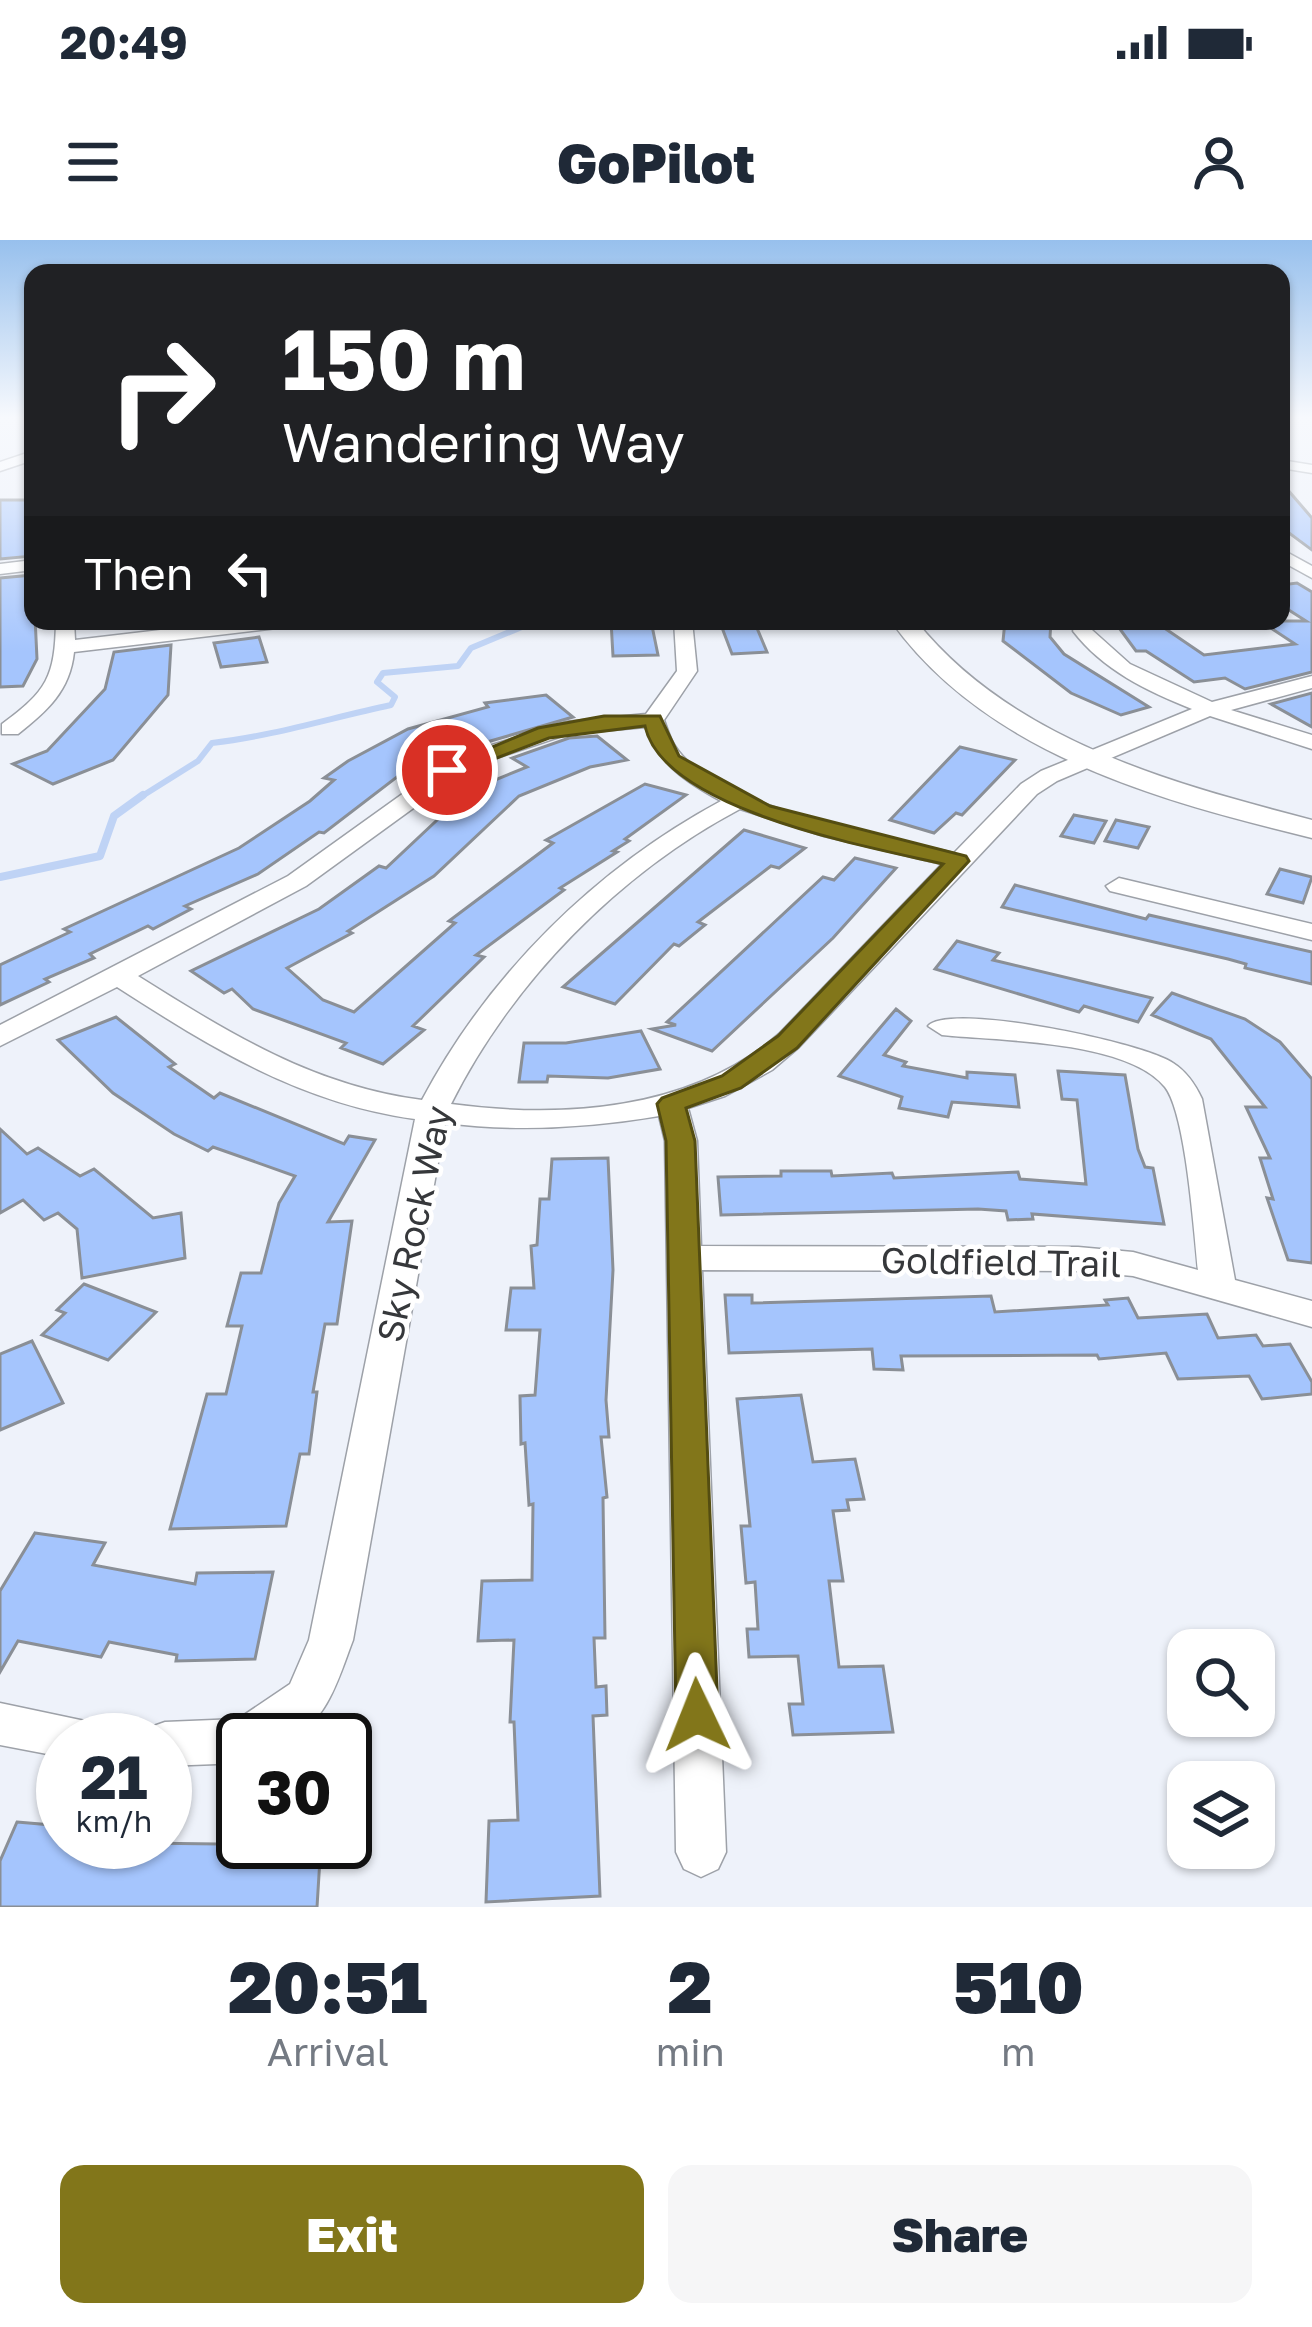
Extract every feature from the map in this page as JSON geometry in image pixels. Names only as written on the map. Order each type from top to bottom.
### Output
[{"type":"street","points":[[10,729],[60,686],[65,630]]},
{"type":"street","points":[[65,647],[209,630]]},
{"type":"street","points":[[684,630],[687,671],[653,720],[657,738],[672,760],[740,800],[799,824],[958,861]]},
{"type":"street","points":[[909,630],[928,656],[956,681],[1091,758],[1215,803],[1312,829]]},
{"type":"street","points":[[1083,630],[1106,657],[1210,709],[1312,742]]},
{"type":"street","points":[[118,975],[278,1071],[333,1092],[432,1111],[569,1115],[671,1104],[732,1082],[788,1042],[1029,789],[1210,709],[1312,682]]},
{"type":"street","points":[[0,1036],[297,881],[462,762],[565,728],[653,720]]},
{"type":"street","name":"Sky Rock Way","points":[[285,1713],[307,1698],[331,1640],[432,1111],[482,1017],[542,947],[696,823],[740,800]]},
{"type":"street","points":[[1119,886],[1312,932]]},
{"type":"street","points":[[942,1026],[1114,1050],[1167,1072],[1188,1102],[1218,1285]]},
{"type":"street","points":[[671,1104],[681,1141],[701,1852]]},
{"type":"street","name":"Goldfield Trail","points":[[683,1258],[1078,1258],[1133,1264],[1312,1314]]},
{"type":"street","points":[[0,1724],[36,1731]]},
{"type":"building","points":[[1290,496],[1312,518],[1312,550],[1290,534]]},
{"type":"building","points":[[0,500],[24,500],[24,557],[0,559]]},
{"type":"building","points":[[24,576],[24,630],[36,630],[37,659],[23,686],[0,687],[0,578]]},
{"type":"building","points":[[1290,584],[1312,592],[1312,672],[1245,689],[1225,678],[1194,682],[1146,651],[1136,651],[1121,630],[1167,630],[1204,655],[1295,644],[1274,630],[1290,630],[1290,621],[1306,621],[1290,611]]},
{"type":"building","points":[[612,630],[653,630],[658,655],[613,656]]},
{"type":"building","points":[[723,630],[758,630],[767,652],[732,654]]},
{"type":"building","points":[[1004,630],[1050,630],[1050,637],[1064,654],[1149,707],[1121,715],[1071,693],[1003,641]]},
{"type":"building","points":[[259,637],[267,662],[221,667],[214,643]]},
{"type":"building","points":[[171,645],[168,695],[113,760],[53,784],[13,764],[47,751],[105,689],[114,652]]},
{"type":"building","points":[[1312,693],[1312,727],[1271,704]]},
{"type":"building","points":[[546,695],[573,717],[487,742],[479,737],[423,757],[324,833],[258,874],[185,906],[191,909],[153,929],[148,926],[90,954],[94,958],[0,1005],[0,965],[70,932],[64,929],[239,848],[310,801],[334,780],[324,778],[348,761],[408,729],[488,707],[485,703]]},
{"type":"building","points":[[597,736],[627,760],[590,767],[519,796],[434,876],[348,931],[352,933],[287,968],[323,1000],[354,1012],[455,923],[449,921],[553,843],[546,840],[645,784],[686,795],[476,955],[484,957],[413,1026],[424,1030],[383,1064],[341,1048],[346,1043],[253,1009],[232,989],[224,993],[191,971],[319,909],[379,866],[386,868],[468,791],[527,767],[512,758],[569,738]]},
{"type":"building","points":[[960,747],[1015,760],[962,815],[956,813],[934,833],[890,820]]},
{"type":"building","points":[[1074,815],[1106,821],[1094,843],[1061,836]]},
{"type":"building","points":[[1116,820],[1149,827],[1138,848],[1105,841]]},
{"type":"building","points":[[744,830],[805,848],[779,868],[771,866],[698,922],[705,925],[679,946],[674,944],[615,1004],[563,987]]},
{"type":"building","points":[[855,858],[896,868],[833,938],[712,1051],[652,1029],[676,1025],[667,1022],[823,877],[834,880]]},
{"type":"building","points":[[1280,869],[1312,877],[1303,903],[1267,894]]},
{"type":"building","points":[[1015,885],[1146,919],[1149,915],[1312,952],[1312,984],[1245,968],[1246,964],[1228,959],[1002,907]]},
{"type":"building","points":[[957,941],[999,953],[993,960],[1152,998],[1138,1022],[1084,1006],[1079,1012],[935,969]]},
{"type":"building","points":[[1172,993],[1245,1019],[1280,1042],[1312,1079],[1312,1263],[1288,1260],[1267,1198],[1273,1199],[1260,1158],[1270,1158],[1246,1107],[1265,1107],[1211,1039],[1152,1015]]},
{"type":"building","points":[[896,1009],[911,1021],[884,1055],[906,1062],[903,1066],[967,1078],[967,1072],[1015,1075],[1019,1107],[952,1102],[948,1117],[899,1108],[902,1097],[839,1076]]},
{"type":"building","points":[[116,1017],[175,1064],[169,1067],[214,1098],[220,1093],[344,1144],[349,1136],[375,1140],[328,1222],[352,1221],[337,1324],[325,1324],[313,1392],[317,1392],[309,1454],[300,1454],[286,1526],[170,1529],[207,1394],[226,1394],[242,1326],[227,1326],[241,1273],[261,1273],[279,1203],[295,1176],[213,1147],[208,1151],[174,1134],[113,1093],[58,1040]]},
{"type":"building","points":[[641,1031],[660,1069],[608,1078],[548,1076],[547,1082],[519,1082],[524,1043],[566,1043]]},
{"type":"building","points":[[1058,1071],[1125,1075],[1138,1149],[1145,1167],[1153,1168],[1164,1224],[1032,1214],[1033,1219],[1008,1220],[1006,1211],[978,1209],[721,1215],[718,1177],[781,1176],[781,1171],[831,1171],[832,1176],[892,1173],[894,1178],[1018,1172],[1020,1179],[1086,1184],[1077,1100],[1062,1099]]},
{"type":"building","points":[[0,1129],[27,1154],[38,1148],[80,1176],[94,1169],[153,1218],[181,1213],[185,1258],[82,1278],[77,1229],[58,1213],[44,1220],[23,1200],[0,1213]]},
{"type":"building","points":[[608,1158],[613,1270],[606,1400],[609,1437],[601,1437],[607,1497],[603,1498],[605,1638],[594,1638],[596,1687],[606,1686],[607,1715],[593,1716],[600,1896],[486,1902],[489,1821],[518,1820],[514,1722],[510,1722],[514,1640],[478,1641],[482,1581],[532,1580],[533,1504],[529,1505],[525,1443],[521,1444],[520,1396],[535,1395],[540,1330],[506,1330],[511,1288],[534,1288],[531,1246],[537,1245],[540,1199],[549,1199],[552,1159]]},
{"type":"building","points":[[84,1284],[156,1312],[108,1360],[42,1335],[65,1313],[57,1310]]},
{"type":"building","points":[[725,1295],[752,1295],[752,1303],[991,1296],[995,1312],[1108,1305],[1105,1300],[1128,1298],[1138,1318],[1207,1314],[1218,1338],[1256,1335],[1263,1346],[1290,1344],[1312,1382],[1312,1394],[1262,1399],[1249,1376],[1178,1379],[1166,1353],[1099,1359],[1097,1355],[901,1356],[903,1370],[874,1369],[872,1349],[729,1353]]},
{"type":"building","points":[[32,1341],[63,1403],[0,1430],[0,1354]]},
{"type":"building","points":[[801,1395],[813,1462],[855,1459],[864,1499],[847,1500],[849,1510],[833,1511],[843,1581],[829,1581],[839,1667],[883,1666],[893,1732],[793,1735],[789,1704],[803,1704],[798,1656],[749,1657],[747,1629],[758,1629],[755,1582],[746,1583],[741,1526],[750,1526],[737,1399]]},
{"type":"building","points":[[35,1533],[105,1543],[93,1565],[195,1584],[197,1573],[273,1572],[255,1659],[176,1661],[177,1655],[109,1642],[101,1657],[18,1641],[0,1672],[0,1591]]},
{"type":"building","points":[[17,1822],[36,1824],[36,1869],[192,1869],[192,1844],[216,1844],[216,1869],[319,1869],[317,1907],[0,1907],[0,1861]]},
{"type":"waterway","points":[[139,798],[198,761],[212,743],[391,705],[395,697],[377,682],[383,673],[458,666],[471,648],[514,630]]},
{"type":"waterway","points":[[0,877],[100,856],[114,816],[143,795]]},
{"type":"route","points":[[447,770],[544,733],[583,724],[653,720],[663,749],[684,770],[763,811],[799,824],[958,861],[788,1042],[732,1082],[671,1104],[681,1141],[697,1715]]}]
